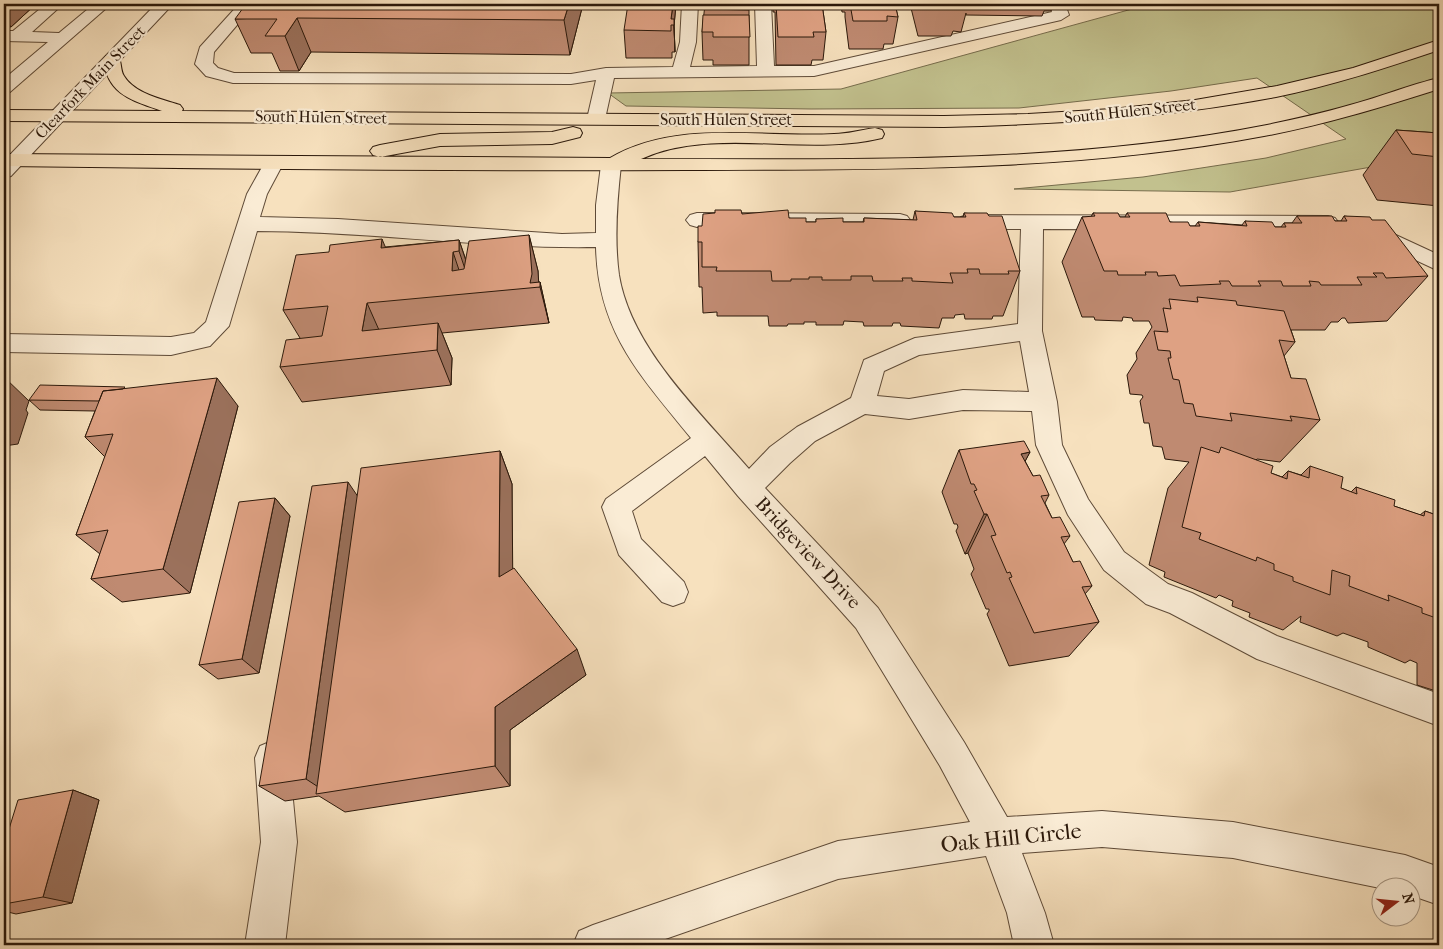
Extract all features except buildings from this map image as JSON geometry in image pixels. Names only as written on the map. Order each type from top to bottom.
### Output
[{"type":"main road","name":"South Hulen Street","points":[[4,116],[596,120],[776,118],[901,122],[1035,120],[1193,106],[1278,92],[1364,71],[1439,45]]},
{"type":"main road","points":[[112,60],[116,77],[135,95],[192,116]]},
{"type":"main road","name":"South Hulen Street","points":[[8,164],[274,162],[611,165],[1005,161],[1163,147],[1263,131],[1318,120],[1387,101],[1439,83]]},
{"type":"main road","points":[[274,162],[395,149],[440,140],[552,138],[580,131],[596,120]]},
{"type":"main road","points":[[611,165],[637,151],[666,142],[713,138],[835,140],[879,134],[901,122]]},
{"type":"street","points":[[11,36],[55,4]]},
{"type":"street","points":[[4,88],[103,4]]},
{"type":"street","points":[[129,42],[134,25],[151,4]]},
{"type":"street","name":"Clearfork Main Street","points":[[8,164],[165,4]]},
{"type":"street","points":[[248,4],[206,51],[204,64],[212,72],[233,78],[571,79],[606,73],[814,71],[1061,16],[1057,4]]},
{"type":"street","points":[[680,72],[688,42],[690,4]]},
{"type":"street","points":[[763,4],[766,72]]},
{"type":"street","points":[[11,36],[63,38]]},
{"type":"street","points":[[596,120],[606,73]]},
{"type":"street","points":[[4,343],[171,346],[201,340],[217,326],[257,194],[274,162]]},
{"type":"street","name":"Bridgeview Drive","points":[[611,165],[606,206],[608,276],[624,328],[642,361],[748,488],[867,618],[952,754],[997,836],[1026,913],[1034,945]]},
{"type":"street","points":[[697,220],[923,221]]},
{"type":"street","points":[[248,224],[302,222],[556,242],[607,240]]},
{"type":"street","points":[[953,222],[1348,224],[1384,236],[1439,264]]},
{"type":"street","points":[[1032,222],[1030,332],[1044,402],[1049,445],[1078,507],[1114,561],[1157,594],[1181,602],[1268,648],[1439,710]]},
{"type":"street","points":[[862,404],[873,366],[915,347],[1030,332]]},
{"type":"street","points":[[748,488],[780,455],[806,434],[862,404],[909,409],[963,400],[1044,402]]},
{"type":"street","points":[[673,592],[630,546],[616,507],[708,440]]},
{"type":"street","points":[[264,945],[279,842],[271,747],[274,728]]},
{"type":"street","name":"Oak Hill Circle","points":[[593,945],[838,860],[997,836],[1102,829],[1233,840],[1404,874],[1439,886]]},
{"type":"shaded area","points":[[1115,4],[1439,4],[1439,155],[1230,192],[1014,189],[1143,177],[1266,158],[1346,139],[1257,78],[1171,91],[1019,108],[811,109],[626,106],[608,93],[841,89],[1132,9]]}]
